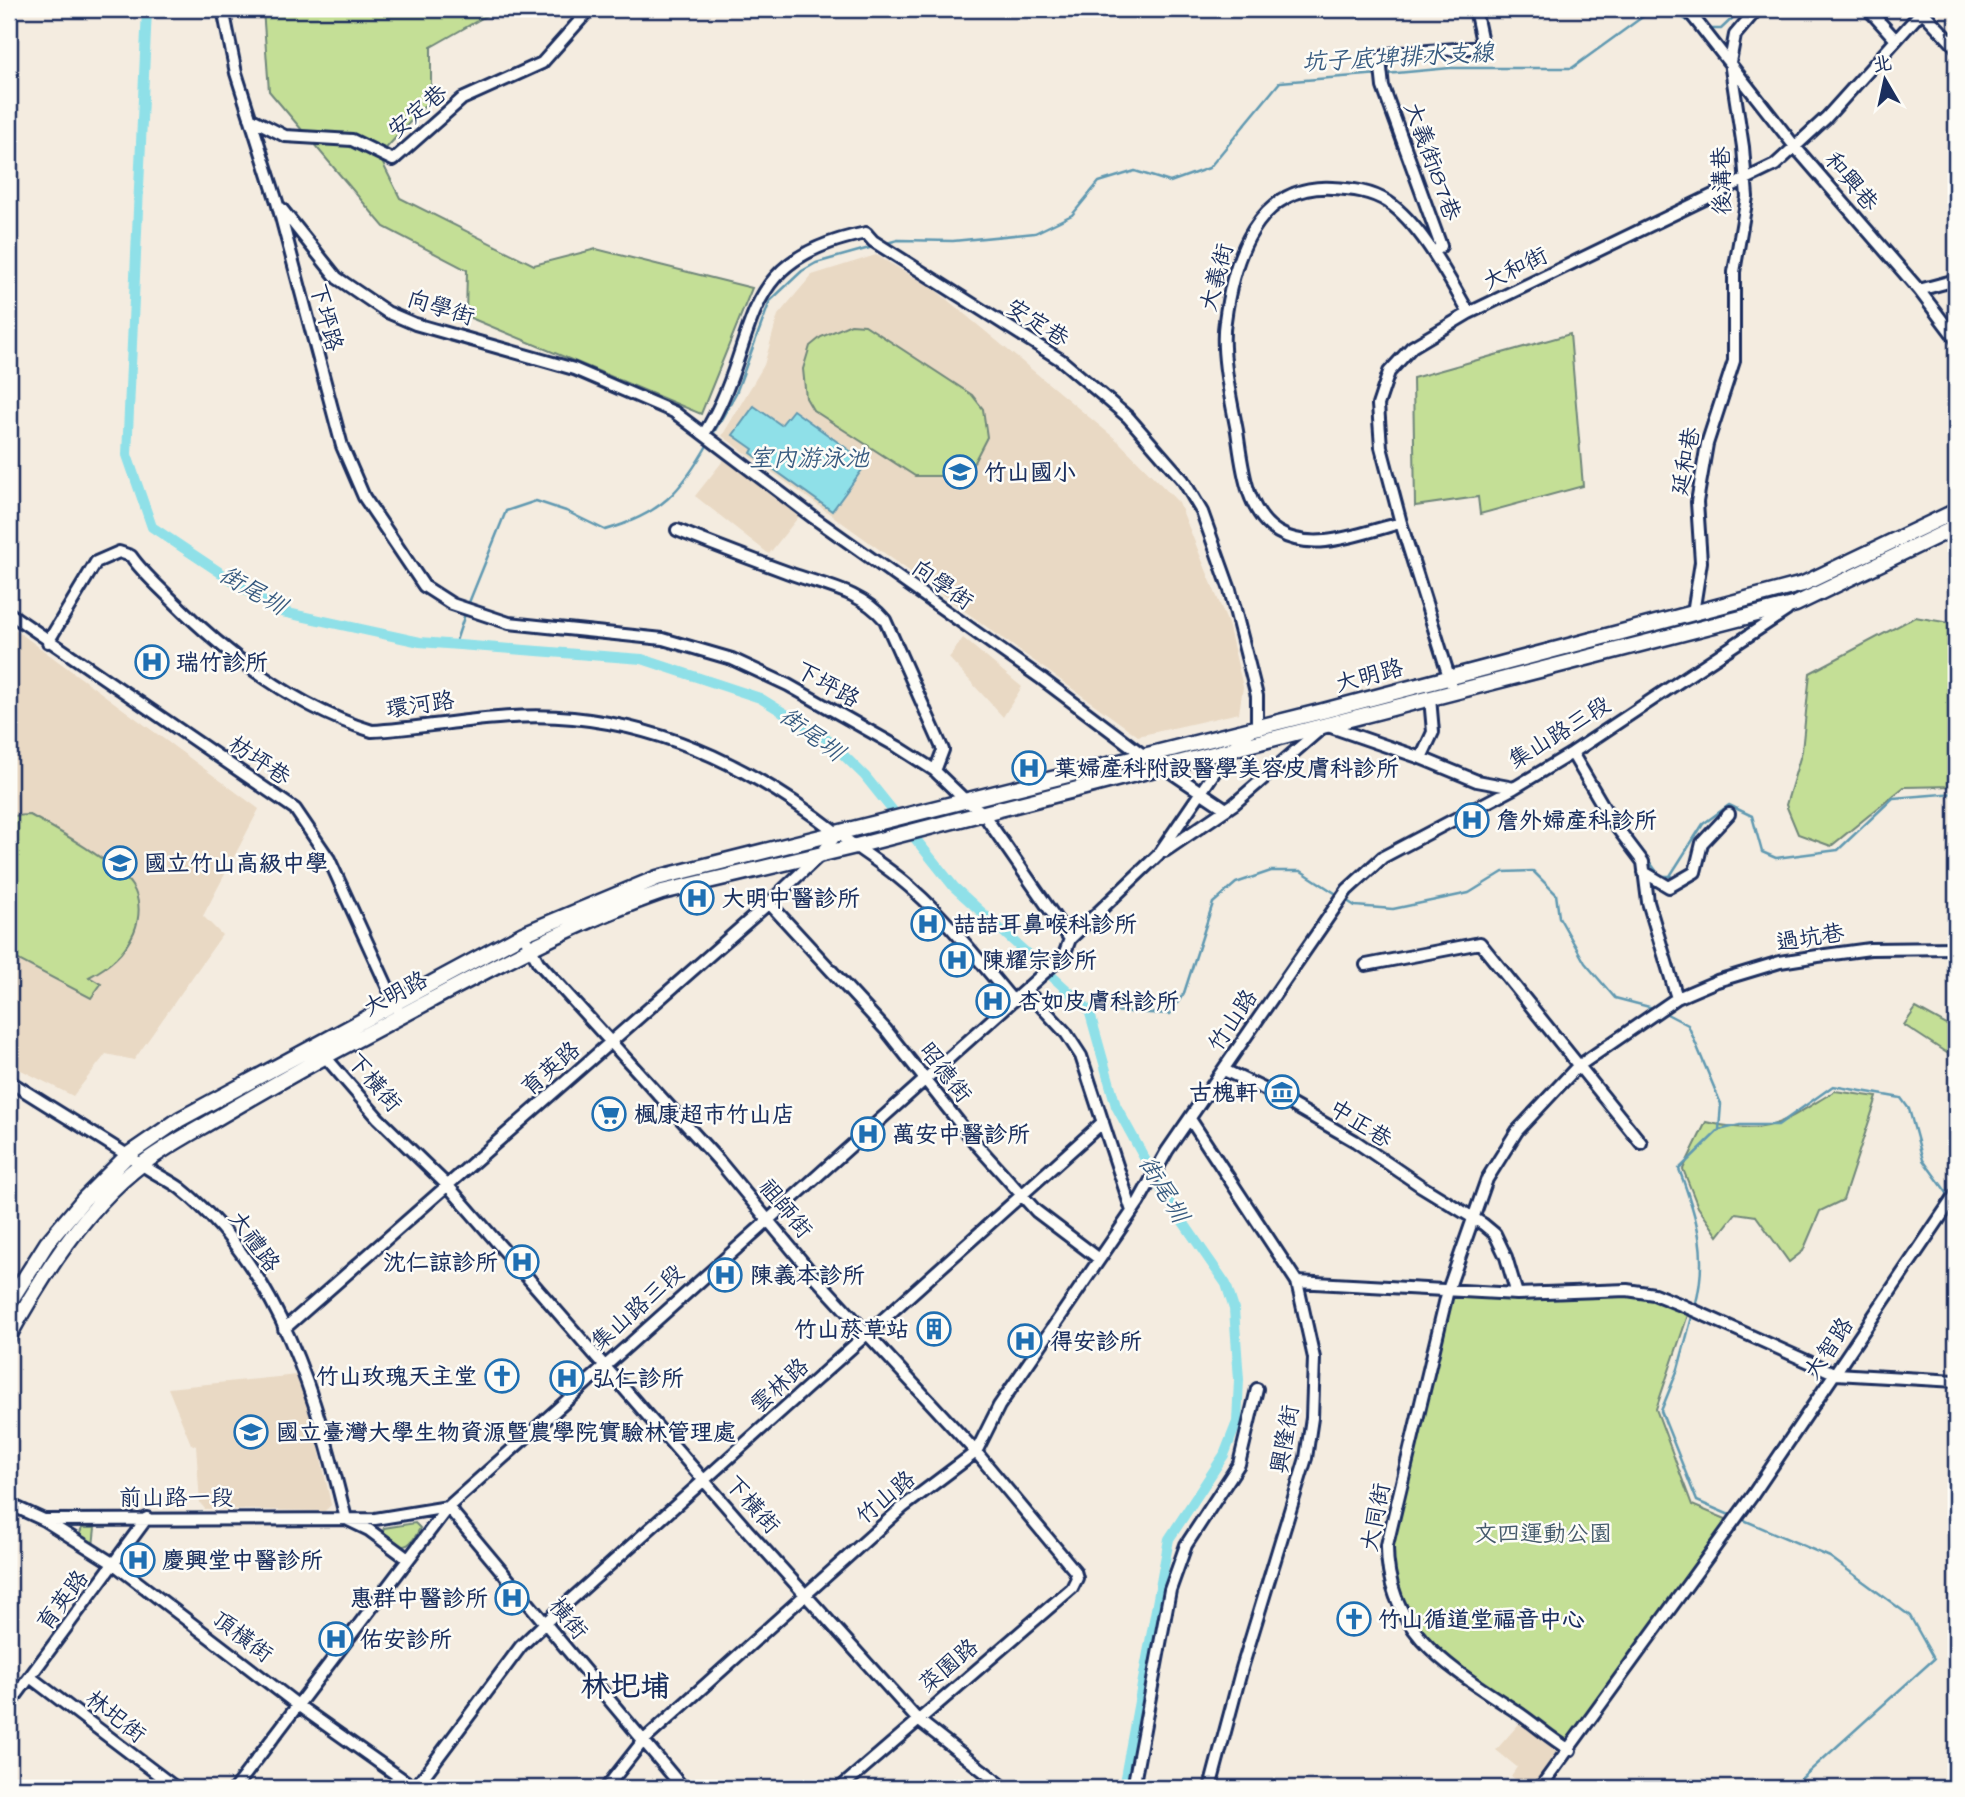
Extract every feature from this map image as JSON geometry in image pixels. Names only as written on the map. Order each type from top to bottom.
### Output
[{"type":"main road","points":[[1803,584],[1956,511]]},
{"type":"main road","name":"集山路三段","points":[[1796,604],[1956,527]]},
{"type":"main road","name":"大明路","points":[[9,1303],[47,1244],[129,1154],[180,1119],[320,1051],[403,1015],[530,947],[662,892],[951,822],[1231,748],[1449,678],[1803,584]]},
{"type":"main road","name":"大明路","points":[[9,1336],[35,1287],[61,1251],[142,1164],[393,1003],[523,934],[657,878],[1257,726],[1324,718],[1430,698],[1796,604]]},
{"type":"street","name":"下坪路","points":[[223,9],[236,73],[277,202],[325,391],[352,472],[363,498],[424,586],[452,604],[479,615],[509,623],[663,639],[732,659],[788,685],[935,771],[965,800],[982,812],[1070,939]]},
{"type":"street","name":"安定巷","points":[[250,118],[285,136],[352,140],[393,160],[463,99],[542,63],[590,9]]},
{"type":"street","name":"大義街187巷","points":[[1434,253],[1441,246],[1380,75],[1380,59],[1388,54],[1483,47],[1475,9]]},
{"type":"street","name":"後溝巷","points":[[1734,361],[1734,272],[1745,215],[1746,180],[1730,62],[1735,35],[1757,9]]},
{"type":"street","points":[[1868,9],[1896,40]]},
{"type":"street","name":"和興巷","points":[[1688,10],[1796,148],[1919,290],[1956,339]]},
{"type":"street","points":[[1923,10],[1956,47]]},
{"type":"street","name":"大和街","points":[[1455,692],[1401,523],[1381,447],[1378,414],[1382,387],[1389,372],[1405,352],[1469,313],[1775,165],[1796,148],[1923,10]]},
{"type":"street","name":"大義街","points":[[1401,523],[1324,542],[1299,541],[1267,523],[1252,498],[1244,476],[1230,396],[1224,324],[1234,274],[1256,221],[1278,201],[1299,192],[1322,187],[1369,192],[1390,203],[1434,253],[1469,313]]},
{"type":"street","name":"向學街","points":[[277,202],[299,234],[337,278],[387,312],[415,324],[575,369],[674,412],[814,519],[1042,679],[1143,755]]},
{"type":"street","name":"安定巷","points":[[704,434],[721,406],[755,307],[767,284],[797,257],[866,233],[1061,360],[1128,417],[1183,480],[1202,512],[1230,590],[1257,696],[1257,726]]},
{"type":"street","points":[[1919,290],[1956,280]]},
{"type":"street","name":"延和巷","points":[[1693,613],[1701,562],[1696,502],[1701,470],[1734,361]]},
{"type":"street","points":[[677,530],[792,575],[849,592],[876,610],[885,620],[943,750],[935,771]]},
{"type":"street","name":"環河路","points":[[48,642],[96,562],[119,552],[131,556],[211,638],[304,704],[333,718],[372,731],[499,716],[573,718],[643,729],[692,744],[789,797],[898,877],[936,912],[1013,1001]]},
{"type":"street","points":[[1796,604],[1803,584]]},
{"type":"street","name":"集山路三段","points":[[1324,718],[1476,781],[1514,788],[1572,753],[1796,604]]},
{"type":"street","name":"枋坪巷","points":[[9,613],[295,809],[329,859],[393,1003],[403,1015]]},
{"type":"street","points":[[1421,758],[1433,732],[1430,698]]},
{"type":"street","points":[[1070,939],[1158,855],[1226,809],[1324,718]]},
{"type":"street","points":[[1158,855],[1204,792],[1231,748],[1257,726]]},
{"type":"street","points":[[1572,753],[1612,821],[1643,862],[1648,902],[1672,1001]]},
{"type":"street","points":[[1162,766],[1226,809]]},
{"type":"street","name":"竹山路","points":[[606,1788],[643,1741],[904,1507],[976,1452],[999,1406],[1140,1199],[1167,1151],[1347,890],[1383,857],[1514,788]]},
{"type":"street","points":[[1644,872],[1669,887],[1695,873],[1702,843],[1729,814]]},
{"type":"street","name":"育英路","points":[[284,1329],[449,1187],[769,903],[820,855],[838,833]]},
{"type":"street","name":"昭德街","points":[[769,903],[886,1030],[976,1144],[1036,1211],[1098,1258]]},
{"type":"street","name":"祖師街","points":[[523,934],[538,962],[770,1219],[815,1277],[976,1452],[1075,1571]]},
{"type":"street","name":"集山路三段","points":[[235,1788],[448,1507],[1026,990],[1064,955],[1070,939]]},
{"type":"street","points":[[1366,965],[1480,943],[1577,1067],[1641,1143]]},
{"type":"street","name":"過坑巷","points":[[1577,1067],[1672,1001],[1717,981],[1780,962],[1864,950],[1956,948]]},
{"type":"street","points":[[1026,990],[1066,1033],[1081,1056],[1132,1211]]},
{"type":"street","name":"下橫街","points":[[320,1051],[386,1126],[449,1187],[704,1481],[918,1719],[1005,1788]]},
{"type":"street","points":[[1473,1217],[1487,1180],[1517,1131],[1577,1067]]},
{"type":"street","name":"中正巷","points":[[1224,1070],[1355,1141],[1473,1217],[1494,1234],[1506,1257],[1517,1294]]},
{"type":"street","name":"大禮路","points":[[9,1082],[129,1154],[176,1186],[215,1219],[247,1261],[284,1329],[324,1434],[346,1519]]},
{"type":"street","name":"興隆街","points":[[1191,1119],[1297,1282],[1314,1358],[1312,1418],[1306,1458],[1242,1668],[1210,1788]]},
{"type":"street","name":"雲林路","points":[[415,1788],[521,1646],[1104,1122]]},
{"type":"street","name":"大智路","points":[[1570,1750],[1836,1374],[1956,1194]]},
{"type":"street","name":"大同街","points":[[1473,1217],[1448,1290],[1387,1545],[1387,1570],[1404,1619],[1425,1644],[1449,1665],[1570,1750]]},
{"type":"street","points":[[1297,1282],[1517,1294],[1627,1290],[1654,1294],[1836,1374],[1956,1381]]},
{"type":"street","points":[[1133,1788],[1170,1590],[1186,1545],[1239,1464],[1257,1390]]},
{"type":"street","name":"前山路一段","points":[[9,1504],[44,1520],[375,1519],[448,1507]]},
{"type":"street","name":"橫街","points":[[448,1507],[683,1788]]},
{"type":"street","name":"育英路","points":[[9,1705],[148,1518]]},
{"type":"street","name":"前山路一段","points":[[346,1519],[369,1530],[408,1559]]},
{"type":"street","name":"頂橫街","points":[[44,1520],[114,1564],[299,1706],[415,1788]]},
{"type":"street","name":"菜園路","points":[[840,1788],[1072,1588],[1077,1578],[1075,1571]]},
{"type":"street","name":"林圯街","points":[[30,1677],[176,1788]]},
{"type":"street","points":[[1540,1788],[1570,1750]]},
{"type":"street","points":[[1553,1771],[1555,1788]]},
{"type":"shaded area","name":"竹山國小","points":[[876,255],[933,288],[1118,441],[1179,503],[1228,624],[1243,687],[1239,713],[1138,736],[722,436],[764,365],[778,315],[812,275]]},
{"type":"shaded area","points":[[726,457],[800,515],[769,554],[695,496]]},
{"type":"shaded area","name":"國立竹山高級中學","points":[[13,628],[259,809],[203,916],[222,935],[134,1060],[106,1054],[73,1096],[9,1064],[9,634]]},
{"type":"shaded area","points":[[963,638],[1022,687],[1003,717],[949,658]]},
{"type":"shaded area","name":"國立臺灣大學生物資源暨農學院實驗林管理處","points":[[297,1375],[313,1419],[331,1505],[325,1511],[205,1509],[200,1503],[196,1446],[191,1444],[168,1388]]},
{"type":"shaded area","points":[[1525,1717],[1566,1748],[1536,1788],[1528,1788],[1511,1776],[1517,1767],[1496,1750]]},
{"type":"green space","points":[[263,9],[498,9],[431,47],[431,99],[379,156],[400,198],[534,265],[596,249],[752,288],[701,414],[466,316],[467,270],[384,227],[269,91]]},
{"type":"green space","points":[[851,324],[865,325],[972,395],[983,409],[987,437],[972,466],[955,476],[915,476],[813,410],[806,398],[803,369],[810,346],[821,337]]},
{"type":"green space","points":[[1570,334],[1583,486],[1480,514],[1478,497],[1415,506],[1413,378]]},
{"type":"green space","points":[[1915,617],[1956,624],[1956,786],[1904,787],[1831,846],[1798,834],[1786,805],[1802,751],[1810,673]]},
{"type":"green space","points":[[30,815],[114,867],[132,886],[137,897],[138,915],[134,932],[116,959],[89,977],[101,984],[91,998],[9,955],[9,816]]},
{"type":"green space","points":[[1916,1008],[1956,1030],[1956,1059],[1904,1025]]},
{"type":"green space","points":[[1835,1091],[1877,1097],[1843,1200],[1820,1211],[1803,1251],[1789,1262],[1756,1216],[1736,1213],[1718,1236],[1698,1207],[1683,1169],[1706,1122],[1746,1128],[1775,1124]]},
{"type":"green space","name":"文四運動公園","points":[[1627,1290],[1690,1309],[1656,1409],[1692,1505],[1733,1522],[1570,1750],[1425,1644],[1393,1593],[1387,1545],[1451,1293]]},
{"type":"green space","points":[[415,1523],[420,1528],[408,1545],[399,1545],[382,1533],[384,1528]]},
{"type":"green space","points":[[82,1528],[95,1528],[93,1546],[79,1536]]},
{"type":"water","name":"室內游泳池","points":[[754,406],[781,425],[793,410],[867,463],[832,511],[751,453],[753,449],[733,435]]},
{"type":"waterway","name":"街尾圳","points":[[147,9],[127,455],[152,527],[278,611],[420,642],[642,659],[760,698],[828,740],[865,776],[954,887],[1089,1010],[1116,1106],[1165,1196],[1226,1284],[1234,1309],[1239,1380],[1237,1422],[1224,1455],[1169,1539],[1123,1788]]},
{"type":"waterway","name":"坑子底埤排水支線","points":[[1708,29],[1721,29],[1742,9]]},
{"type":"waterway","name":"坑子底埤排水支線","points":[[1386,74],[1450,68],[1572,68],[1652,10],[1676,13],[1692,24]]},
{"type":"waterway","name":"坑子底埤排水支線","points":[[883,244],[898,240],[953,241],[1035,233],[1072,215],[1099,182],[1135,171],[1170,182],[1209,168],[1280,82],[1380,74]]},
{"type":"waterway","name":"坑子底埤排水支線","points":[[712,436],[736,393],[770,301],[802,271],[816,263],[873,247]]},
{"type":"waterway","name":"坑子底埤排水支線","points":[[468,605],[506,511],[536,501],[566,511],[605,530],[624,524],[641,517],[668,499],[689,475],[709,442]]},
{"type":"waterway","name":"坑子底埤排水支線","points":[[455,644],[466,611]]},
{"type":"waterway","points":[[1626,830],[1660,876],[1670,876],[1703,824],[1729,805],[1752,816],[1762,852],[1776,858],[1838,850],[1893,798],[1956,793]]},
{"type":"waterway","points":[[1089,1010],[1170,1014],[1184,993],[1213,903],[1236,883],[1271,871],[1301,871],[1338,895]]},
{"type":"waterway","points":[[1344,899],[1355,906],[1393,909],[1469,893],[1503,872],[1533,871],[1556,894],[1559,917],[1585,963],[1615,998],[1657,1009]]},
{"type":"waterway","points":[[1663,1012],[1688,1025],[1721,1104],[1719,1130],[1679,1169],[1696,1220],[1701,1253],[1695,1307]]},
{"type":"waterway","points":[[1719,1130],[1740,1125],[1778,1125],[1833,1086],[1901,1098],[1909,1109],[1923,1160],[1950,1197]]},
{"type":"waterway","points":[[1693,1313],[1678,1369],[1661,1411],[1697,1501],[1732,1516]]},
{"type":"waterway","points":[[1739,1518],[1830,1557],[1910,1616],[1934,1659],[1791,1788]]},
{"type":"place","name":"竹山國小","points":[[960,472]]},
{"type":"place","name":"瑞竹診所","points":[[152,662]]},
{"type":"place","name":"葉婦產科附設醫學美容皮膚科診所","points":[[1029,768]]},
{"type":"place","name":"詹外婦產科診所","points":[[1472,820]]},
{"type":"place","name":"國立竹山高級中學","points":[[120,863]]},
{"type":"place","name":"大明中醫診所","points":[[697,898]]},
{"type":"place","name":"喆喆耳鼻喉科診所","points":[[928,924]]},
{"type":"place","name":"陳耀宗診所","points":[[957,960]]},
{"type":"place","name":"杏如皮膚科診所","points":[[993,1001]]},
{"type":"place","name":"古槐軒","points":[[1282,1092]]},
{"type":"place","name":"楓康超市竹山店","points":[[609,1114]]},
{"type":"place","name":"萬安中醫診所","points":[[868,1134]]},
{"type":"place","name":"沈仁諒診所","points":[[522,1262]]},
{"type":"place","name":"陳義本診所","points":[[725,1275]]},
{"type":"place","name":"竹山菸草站","points":[[934,1329]]},
{"type":"place","name":"得安診所","points":[[1025,1341]]},
{"type":"place","name":"竹山玫瑰天主堂","points":[[502,1376]]},
{"type":"place","name":"弘仁診所","points":[[567,1378]]},
{"type":"place","name":"國立臺灣大學生物資源暨農學院實驗林管理處","points":[[251,1432]]},
{"type":"place","name":"慶興堂中醫診所","points":[[138,1560]]},
{"type":"place","name":"惠群中醫診所","points":[[512,1598]]},
{"type":"place","name":"竹山循道堂福音中心","points":[[1354,1619]]},
{"type":"place","name":"佑安診所","points":[[336,1639]]},
{"type":"district","name":"林圯埔","points":[[625,1686]]}]
